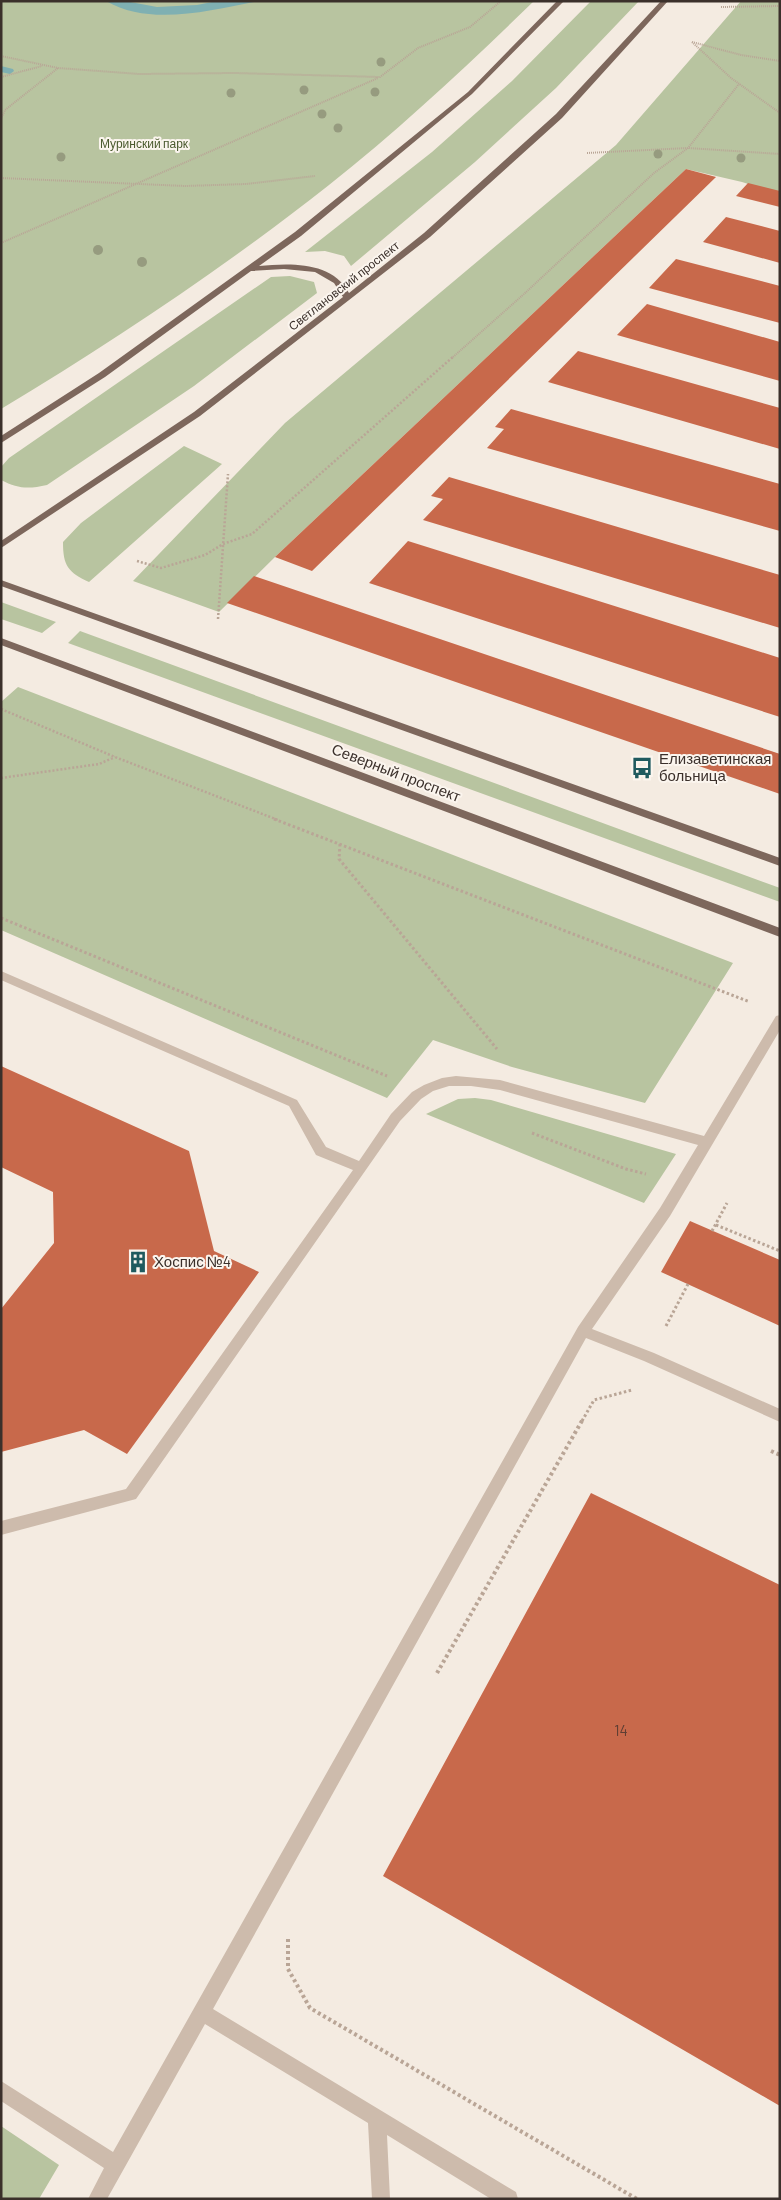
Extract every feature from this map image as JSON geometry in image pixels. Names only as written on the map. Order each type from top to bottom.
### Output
[{"type":"main road","points":[[1,440],[102,375],[298,234],[470,93],[561,1]]},
{"type":"main road","name":"Светлановский проспект","points":[[1,545],[197,414],[427,235],[559,116],[665,1]]},
{"type":"main road","points":[[250,269],[283,265],[315,270],[338,282],[348,298]]},
{"type":"main road","points":[[1,582],[779,860]]},
{"type":"main road","name":"Северный проспект","points":[[1,641],[780,933]]},
{"type":"lane","points":[[1,975],[293,1103],[321,1150],[362,1168]]},
{"type":"lane","points":[[97,2199],[583,1331],[682,1184],[780,1019]]},
{"type":"lane","points":[[1,1528],[131,1494],[405,1105],[422,1091],[442,1083],[452,1082],[470,1081],[500,1085],[706,1142]]},
{"type":"lane","points":[[583,1331],[649,1357],[780,1416]]},
{"type":"lane","points":[[202,2012],[509,2199]]},
{"type":"lane","points":[[1,2090],[116,2164]]},
{"type":"lane","points":[[377,2119],[381,2199]]},
{"type":"path","points":[[1,243],[380,77],[418,48],[470,27],[501,1]]},
{"type":"path","points":[[721,7],[780,6]]},
{"type":"path","points":[[494,8],[500,10]]},
{"type":"path","points":[[780,61],[741,55],[692,42],[739,84],[780,113]]},
{"type":"path","points":[[1,56],[58,68],[139,74],[234,73],[380,77]]},
{"type":"path","points":[[1,77],[44,66]]},
{"type":"path","points":[[1,119],[5,110],[58,68]]},
{"type":"path","points":[[137,561],[160,568],[205,555],[223,544],[252,534],[274,517],[381,419],[524,294],[654,173],[688,148],[739,84]]},
{"type":"path","points":[[587,152],[688,148],[780,154]]},
{"type":"path","points":[[1,178],[136,185],[246,184],[315,176]]},
{"type":"path","points":[[218,619],[228,474]]},
{"type":"path","points":[[1,709],[115,757],[752,1003]]},
{"type":"path","points":[[1,778],[98,764],[115,757]]},
{"type":"path","points":[[340,844],[339,858],[500,1052]]},
{"type":"path","points":[[1,918],[422,1091]]},
{"type":"path","points":[[524,1130],[626,1168],[682,1184]]},
{"type":"path","points":[[712,1231],[727,1203]]},
{"type":"path","points":[[716,1225],[780,1251]]},
{"type":"path","points":[[436,1675],[594,1400],[632,1390]]},
{"type":"path","points":[[288,1933],[288,1969],[310,2008],[637,2199]]},
{"type":"green space","name":"Муринский парк","points":[[1,1],[534,1],[408,119],[290,215],[168,302],[85,357],[1,409]]},
{"type":"green space","points":[[591,1],[639,1],[556,88],[475,162],[351,266],[344,256],[325,251],[305,252],[432,152],[512,81]]},
{"type":"green space","points":[[741,1],[780,1],[780,194],[742,182],[686,169],[219,612],[133,581],[285,423],[616,145]]},
{"type":"green space","points":[[290,276],[314,282],[317,293],[194,386],[47,485],[24,487],[1,480],[1,467],[9,458],[271,277]]},
{"type":"green space","points":[[184,446],[222,464],[89,582],[76,575],[66,563],[63,542],[81,523]]},
{"type":"green space","points":[[1,602],[56,622],[42,633],[1,619]]},
{"type":"green space","points":[[80,631],[780,888],[780,902],[68,643]]},
{"type":"green space","points":[[18,687],[733,963],[645,1103],[512,1067],[433,1040],[387,1098],[1,930],[1,702]]},
{"type":"green space","points":[[475,1098],[491,1100],[676,1154],[644,1203],[426,1114],[458,1099]]},
{"type":"green space","points":[[1,2126],[59,2165],[39,2199],[1,2199]]},
{"type":"water","points":[[106,1],[125,1],[157,7],[197,5],[217,1],[258,1],[201,12],[161,15],[123,9]]},
{"type":"building","points":[[686,169],[716,177],[312,571],[275,557]]},
{"type":"building","points":[[748,183],[780,191],[780,207],[736,196]]},
{"type":"building","points":[[726,217],[780,231],[780,263],[703,242]]},
{"type":"building","points":[[676,259],[780,286],[780,323],[649,288]]},
{"type":"building","points":[[647,304],[780,342],[780,381],[617,335]]},
{"type":"building","points":[[578,351],[780,408],[780,449],[548,382]]},
{"type":"building","points":[[511,409],[780,484],[780,531],[487,448],[504,429],[495,427]]},
{"type":"building","points":[[449,477],[780,575],[780,628],[423,520],[443,499],[431,496]]},
{"type":"building","points":[[408,541],[780,658],[780,717],[369,583]]},
{"type":"building","points":[[254,576],[780,754],[780,794],[227,603]]},
{"type":"building","name":"Хоспис №4","points":[[1,1066],[189,1151],[214,1251],[259,1272],[127,1454],[84,1430],[1,1452],[1,1309],[54,1243],[53,1192],[1,1167]]},
{"type":"building","points":[[690,1221],[780,1260],[780,1326],[661,1272]]},
{"type":"building","points":[[591,1493],[780,1585],[780,2106],[383,1876]]},
{"type":"waterway","points":[[1,69],[10,71]]},
{"type":"place","name":"Елизаветинская больница","points":[[642,768]]},
{"type":"place","name":"Хоспис №4","points":[[138,1262]]}]
